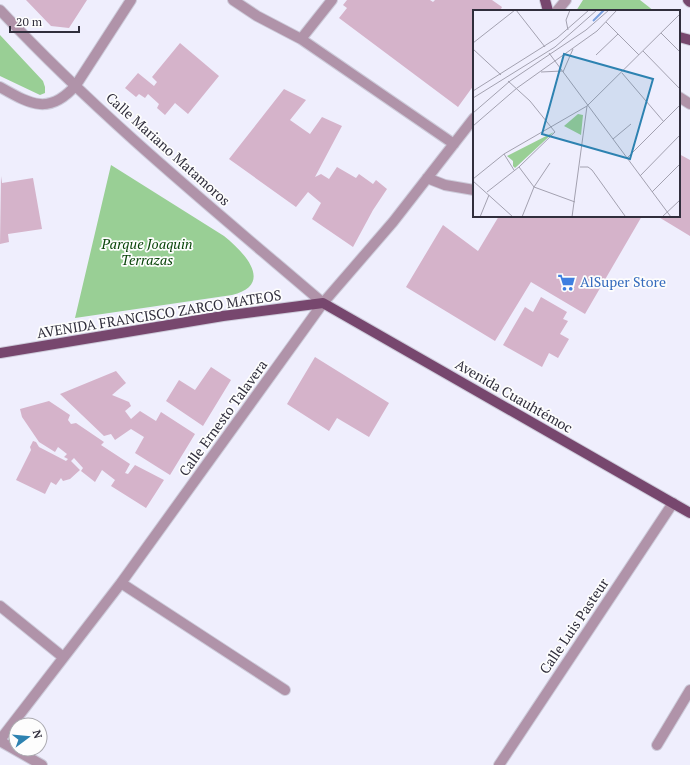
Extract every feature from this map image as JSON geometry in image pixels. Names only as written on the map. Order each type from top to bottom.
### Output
[{"type":"main road","points":[[545,0],[548,10]]},
{"type":"main road","points":[[680,37],[690,40]]},
{"type":"main road","name":"AVENIDA FRANCISCO ZARCO MATEOS","points":[[0,353],[223,316],[323,303]]},
{"type":"main road","name":"Avenida Cuauhtémoc","points":[[323,303],[690,513]]},
{"type":"street","points":[[0,87],[26,102],[37,105],[47,104],[67,95],[76,85],[131,0]]},
{"type":"street","points":[[233,0],[257,16],[301,39],[454,144]]},
{"type":"street","points":[[301,39],[332,0]]},
{"type":"street","points":[[558,10],[566,0]]},
{"type":"street","name":"Calle Mariano Matamoros","points":[[0,10],[76,85],[162,165],[323,303]]},
{"type":"street","points":[[680,98],[690,104]]},
{"type":"street","name":"Calle Ernesto Talavera","points":[[0,740],[121,583],[323,303],[393,222],[473,119]]},
{"type":"street","points":[[427,178],[445,185],[473,190]]},
{"type":"street","name":"Calle Luis Pasteur","points":[[499,765],[673,503]]},
{"type":"street","points":[[121,583],[284,690]]},
{"type":"street","points":[[0,606],[64,657]]},
{"type":"street","points":[[657,744],[690,690]]},
{"type":"street","points":[[0,740],[42,765]]},
{"type":"green space","points":[[583,0],[640,0],[653,10],[577,10]]},
{"type":"green space","points":[[0,35],[43,81],[45,93],[40,95],[0,76]]},
{"type":"green space","name":"Parque Joaquin Terrazas","points":[[111,165],[224,236],[240,250],[252,267],[254,276],[252,283],[245,290],[232,295],[75,318]]},
{"type":"building","points":[[26,0],[87,0],[69,28],[51,26]]},
{"type":"building","points":[[347,0],[430,0],[433,2],[435,0],[492,0],[502,7],[500,10],[473,10],[473,86],[458,107],[339,18],[347,8],[343,5]]},
{"type":"building","points":[[180,43],[219,76],[188,114],[175,103],[165,115],[157,108],[159,104],[148,94],[145,98],[139,94],[136,97],[125,88],[138,73],[154,86],[157,82],[152,77]]},
{"type":"building","points":[[284,89],[306,100],[290,120],[310,134],[322,117],[342,126],[315,177],[321,174],[329,179],[337,167],[356,178],[359,174],[373,184],[376,180],[387,189],[373,210],[353,247],[312,219],[321,203],[308,192],[296,207],[229,159]]},
{"type":"building","points":[[680,155],[690,160],[690,236],[659,217],[680,217]]},
{"type":"building","points":[[1,176],[2,183],[33,178],[42,229],[8,234],[9,242],[0,244]]},
{"type":"building","points":[[498,217],[641,217],[585,314],[531,282],[495,341],[406,287],[443,225],[478,251]]},
{"type":"building","points":[[541,297],[567,312],[563,319],[568,321],[560,334],[569,339],[558,358],[549,353],[542,367],[503,345],[525,307],[533,312]]},
{"type":"building","points":[[315,357],[389,403],[369,437],[337,418],[329,431],[287,404]]},
{"type":"building","points":[[211,367],[231,380],[203,426],[166,401],[179,380],[195,390]]},
{"type":"building","points":[[116,371],[126,383],[112,395],[129,402],[131,406],[125,411],[131,419],[140,411],[156,421],[161,412],[195,434],[170,475],[135,453],[144,437],[131,429],[115,440],[111,434],[104,436],[60,394]]},
{"type":"building","points":[[49,401],[70,415],[68,420],[71,424],[76,423],[104,442],[101,445],[130,464],[125,473],[128,474],[135,465],[164,480],[146,508],[111,486],[115,480],[102,470],[95,482],[81,471],[83,468],[74,458],[71,461],[80,470],[70,479],[63,481],[61,478],[56,485],[51,482],[45,494],[16,480],[31,450],[30,447],[33,441],[36,442],[39,447],[66,461],[68,459],[64,457],[67,454],[58,447],[55,452],[39,442],[22,417],[20,409]]},
{"type":"place","name":"AlSuper Store","points":[[567,282]]}]
